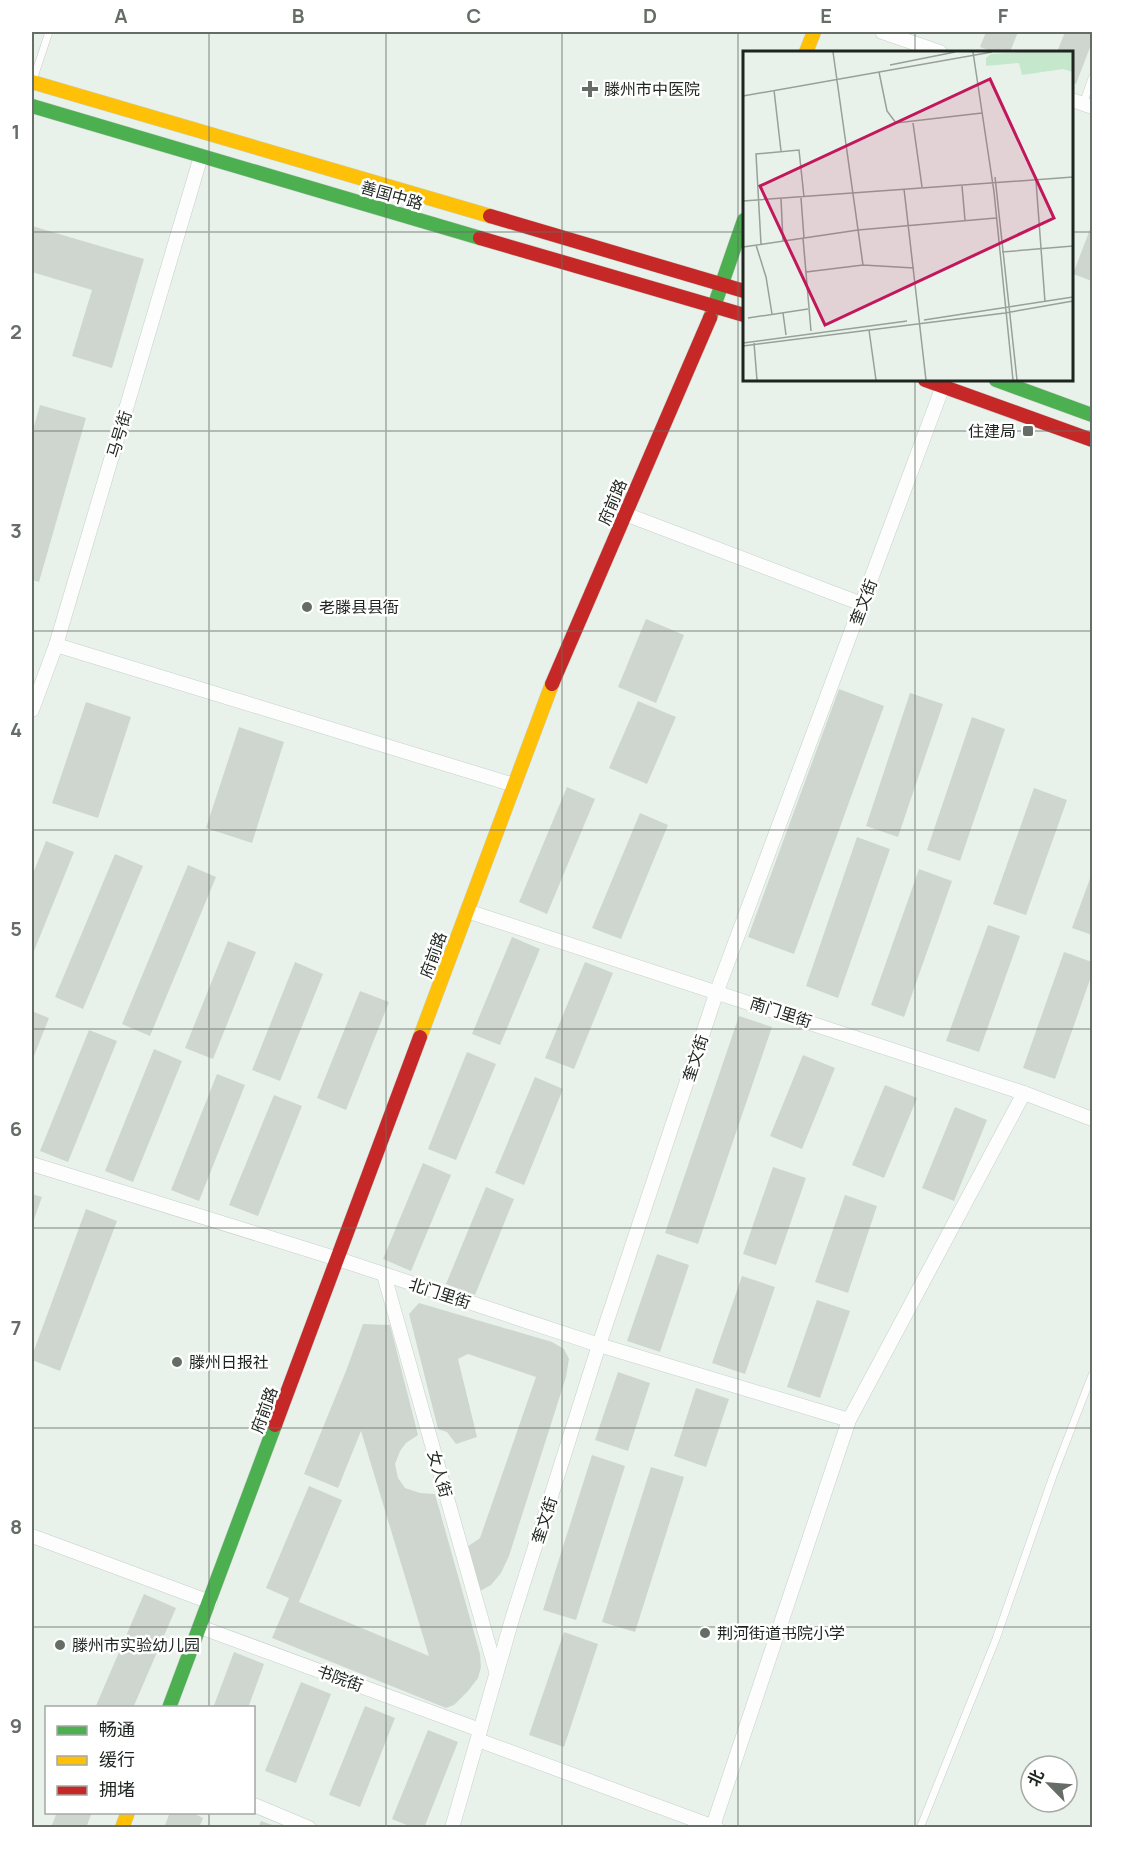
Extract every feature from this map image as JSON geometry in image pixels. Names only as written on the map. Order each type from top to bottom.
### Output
[{"type":"main road","points":[[806,51],[814,32]]},
{"type":"main road","name":"善国中路","points":[[32,82],[743,291]]},
{"type":"main road","name":"善国中路","points":[[32,106],[743,315]]},
{"type":"main road","name":"府前路","points":[[169,1706],[561,661],[715,307],[743,223]]},
{"type":"main road","points":[[928,381],[1092,440]]},
{"type":"main road","points":[[999,381],[1092,415]]},
{"type":"street","points":[[882,32],[937,51]]},
{"type":"street","name":"马号街","points":[[32,710],[56,645],[201,156]]},
{"type":"street","name":"奎文街","points":[[452,1827],[496,1672],[599,1346],[717,991],[943,386]]},
{"type":"street","points":[[625,514],[862,604]]},
{"type":"street","points":[[56,645],[514,785]]},
{"type":"street","name":"南门里街","points":[[467,911],[1024,1093],[1092,1119]]},
{"type":"street","points":[[715,1827],[849,1420],[1024,1093]]},
{"type":"street","name":"北门里街","points":[[32,1164],[338,1258],[599,1346],[849,1420]]},
{"type":"street","name":"女人街","points":[[384,1275],[496,1672]]},
{"type":"street","points":[[32,1536],[210,1602]]},
{"type":"street","name":"书院街","points":[[200,1627],[715,1827]]},
{"type":"street","points":[[255,1805],[309,1827]]},
{"type":"lane","points":[[32,82],[49,32]]},
{"type":"lane","points":[[1082,103],[1092,78]]},
{"type":"lane","points":[[920,1827],[996,1639],[1053,1476],[1092,1375]]},
{"type":"building","points":[[986,32],[1018,32],[1010,51],[991,51],[980,47]]},
{"type":"building","points":[[1065,32],[1092,32],[1092,42],[1076,84],[1073,83],[1073,51],[1057,51]]},
{"type":"building","points":[[1092,224],[1092,281],[1073,274]]},
{"type":"building","points":[[32,226],[144,259],[112,368],[72,356],[92,290],[32,272]]},
{"type":"building","points":[[40,405],[86,418],[39,582],[32,580],[32,433]]},
{"type":"building","points":[[646,619],[684,635],[656,703],[618,687]]},
{"type":"building","points":[[839,689],[884,706],[794,954],[748,937]]},
{"type":"building","points":[[910,693],[943,704],[898,837],[866,826]]},
{"type":"building","points":[[638,701],[676,717],[647,784],[609,768]]},
{"type":"building","points":[[86,702],[131,717],[98,818],[52,803]]},
{"type":"building","points":[[972,717],[1005,729],[960,861],[927,850]]},
{"type":"building","points":[[239,727],[284,742],[252,843],[206,828]]},
{"type":"building","points":[[567,787],[595,799],[547,914],[519,902]]},
{"type":"building","points":[[1034,788],[1067,800],[1026,915],[993,904]]},
{"type":"building","points":[[640,813],[668,825],[621,939],[592,928]]},
{"type":"building","points":[[857,837],[890,849],[838,998],[806,986]]},
{"type":"building","points":[[46,841],[74,852],[32,956],[32,876]]},
{"type":"building","points":[[115,854],[143,866],[83,1009],[55,997]]},
{"type":"building","points":[[188,865],[216,877],[150,1036],[122,1024]]},
{"type":"building","points":[[919,869],[952,881],[904,1017],[871,1005]]},
{"type":"building","points":[[1092,873],[1092,935],[1072,928]]},
{"type":"building","points":[[988,925],[1020,936],[979,1052],[946,1041]]},
{"type":"building","points":[[512,937],[540,949],[500,1045],[472,1034]]},
{"type":"building","points":[[228,941],[256,952],[213,1059],[185,1048]]},
{"type":"building","points":[[1064,952],[1092,962],[1092,974],[1055,1079],[1023,1068]]},
{"type":"building","points":[[295,962],[323,974],[280,1081],[252,1070]]},
{"type":"building","points":[[585,962],[613,973],[574,1069],[545,1058]]},
{"type":"building","points":[[360,991],[389,1002],[346,1110],[317,1098]]},
{"type":"building","points":[[32,1011],[49,1018],[32,1061]]},
{"type":"building","points":[[739,1016],[772,1027],[698,1244],[665,1233]]},
{"type":"building","points":[[89,1030],[117,1041],[68,1162],[40,1151]]},
{"type":"building","points":[[154,1049],[182,1061],[133,1182],[105,1171]]},
{"type":"building","points":[[467,1052],[496,1064],[456,1160],[428,1149]]},
{"type":"building","points":[[803,1055],[835,1068],[802,1149],[770,1136]]},
{"type":"building","points":[[217,1074],[245,1085],[199,1201],[171,1190]]},
{"type":"building","points":[[535,1077],[563,1089],[524,1185],[495,1173]]},
{"type":"building","points":[[885,1085],[917,1098],[884,1178],[852,1165]]},
{"type":"building","points":[[274,1095],[302,1106],[258,1216],[229,1205]]},
{"type":"building","points":[[955,1107],[987,1120],[954,1201],[922,1188]]},
{"type":"building","points":[[423,1163],[451,1175],[411,1271],[383,1259]]},
{"type":"building","points":[[773,1167],[806,1178],[776,1265],[743,1254]]},
{"type":"building","points":[[486,1187],[514,1199],[475,1295],[446,1284]]},
{"type":"building","points":[[32,1194],[42,1197],[32,1225]]},
{"type":"building","points":[[845,1195],[877,1206],[848,1293],[815,1282]]},
{"type":"building","points":[[86,1209],[117,1221],[60,1371],[32,1360],[32,1356]]},
{"type":"building","points":[[657,1254],[689,1265],[660,1352],[627,1341]]},
{"type":"building","points":[[742,1276],[775,1287],[745,1374],[712,1363]]},
{"type":"building","points":[[817,1300],[850,1311],[820,1398],[787,1387]]},
{"type":"building","points":[[419,1303],[552,1342],[564,1349],[569,1359],[566,1377],[509,1556],[501,1573],[491,1585],[480,1591],[467,1547],[480,1538],[536,1377],[468,1354],[458,1359],[477,1437],[456,1444],[447,1432],[438,1429],[409,1314]]},
{"type":"building","points":[[363,1324],[390,1325],[418,1435],[406,1443],[400,1451],[395,1464],[398,1478],[405,1488],[420,1493],[435,1494],[480,1654],[481,1667],[478,1678],[454,1705],[446,1708],[272,1638],[289,1598],[266,1588],[309,1486],[342,1500],[299,1602],[429,1656],[361,1431],[338,1488],[304,1474]]},
{"type":"building","points":[[618,1372],[650,1383],[628,1451],[595,1440]]},
{"type":"building","points":[[696,1388],[729,1399],[706,1467],[674,1456]]},
{"type":"building","points":[[592,1455],[625,1466],[576,1620],[543,1610]]},
{"type":"building","points":[[651,1467],[684,1477],[635,1632],[602,1622]]},
{"type":"building","points":[[144,1594],[176,1608],[134,1706],[96,1706]]},
{"type":"building","points":[[564,1632],[598,1644],[564,1747],[529,1735]]},
{"type":"building","points":[[234,1652],[264,1664],[249,1706],[214,1706]]},
{"type":"building","points":[[301,1682],[331,1694],[296,1783],[265,1771]]},
{"type":"building","points":[[365,1706],[395,1718],[360,1807],[329,1795]]},
{"type":"building","points":[[428,1730],[458,1742],[424,1828],[414,1828],[392,1819]]},
{"type":"building","points":[[56,1814],[91,1814],[86,1828],[51,1828]]},
{"type":"building","points":[[169,1814],[195,1814],[203,1818],[199,1828],[164,1828]]},
{"type":"building","points":[[261,1821],[278,1827],[278,1828],[258,1828]]},
{"type":"traffic: fast","points":[[32,106],[480,238]]},
{"type":"traffic: fast","points":[[710,318],[743,223]]},
{"type":"traffic: fast","points":[[999,381],[1092,415]]},
{"type":"traffic: fast","points":[[170,1706],[275,1425]]},
{"type":"traffic: slow","points":[[806,51],[814,32]]},
{"type":"traffic: slow","points":[[32,82],[490,216]]},
{"type":"traffic: slow","points":[[420,1037],[552,684]]},
{"type":"traffic: slow","points":[[122,1828],[127,1814]]},
{"type":"traffic: jam","points":[[490,216],[743,291]]},
{"type":"traffic: jam","points":[[480,238],[743,315]]},
{"type":"traffic: jam","points":[[552,684],[710,318]]},
{"type":"traffic: jam","points":[[928,381],[1092,440]]},
{"type":"traffic: jam","points":[[275,1425],[420,1037]]},
{"type":"place","name":"滕州市中医院","points":[[590,89]]},
{"type":"place","name":"住建局","points":[[1028,431]]},
{"type":"place","name":"老滕县县衙","points":[[307,607]]},
{"type":"place","name":"滕州日报社","points":[[177,1362]]},
{"type":"place","name":"荆河街道书院小学","points":[[705,1633]]},
{"type":"place","name":"滕州市实验幼儿园","points":[[60,1645]]}]
